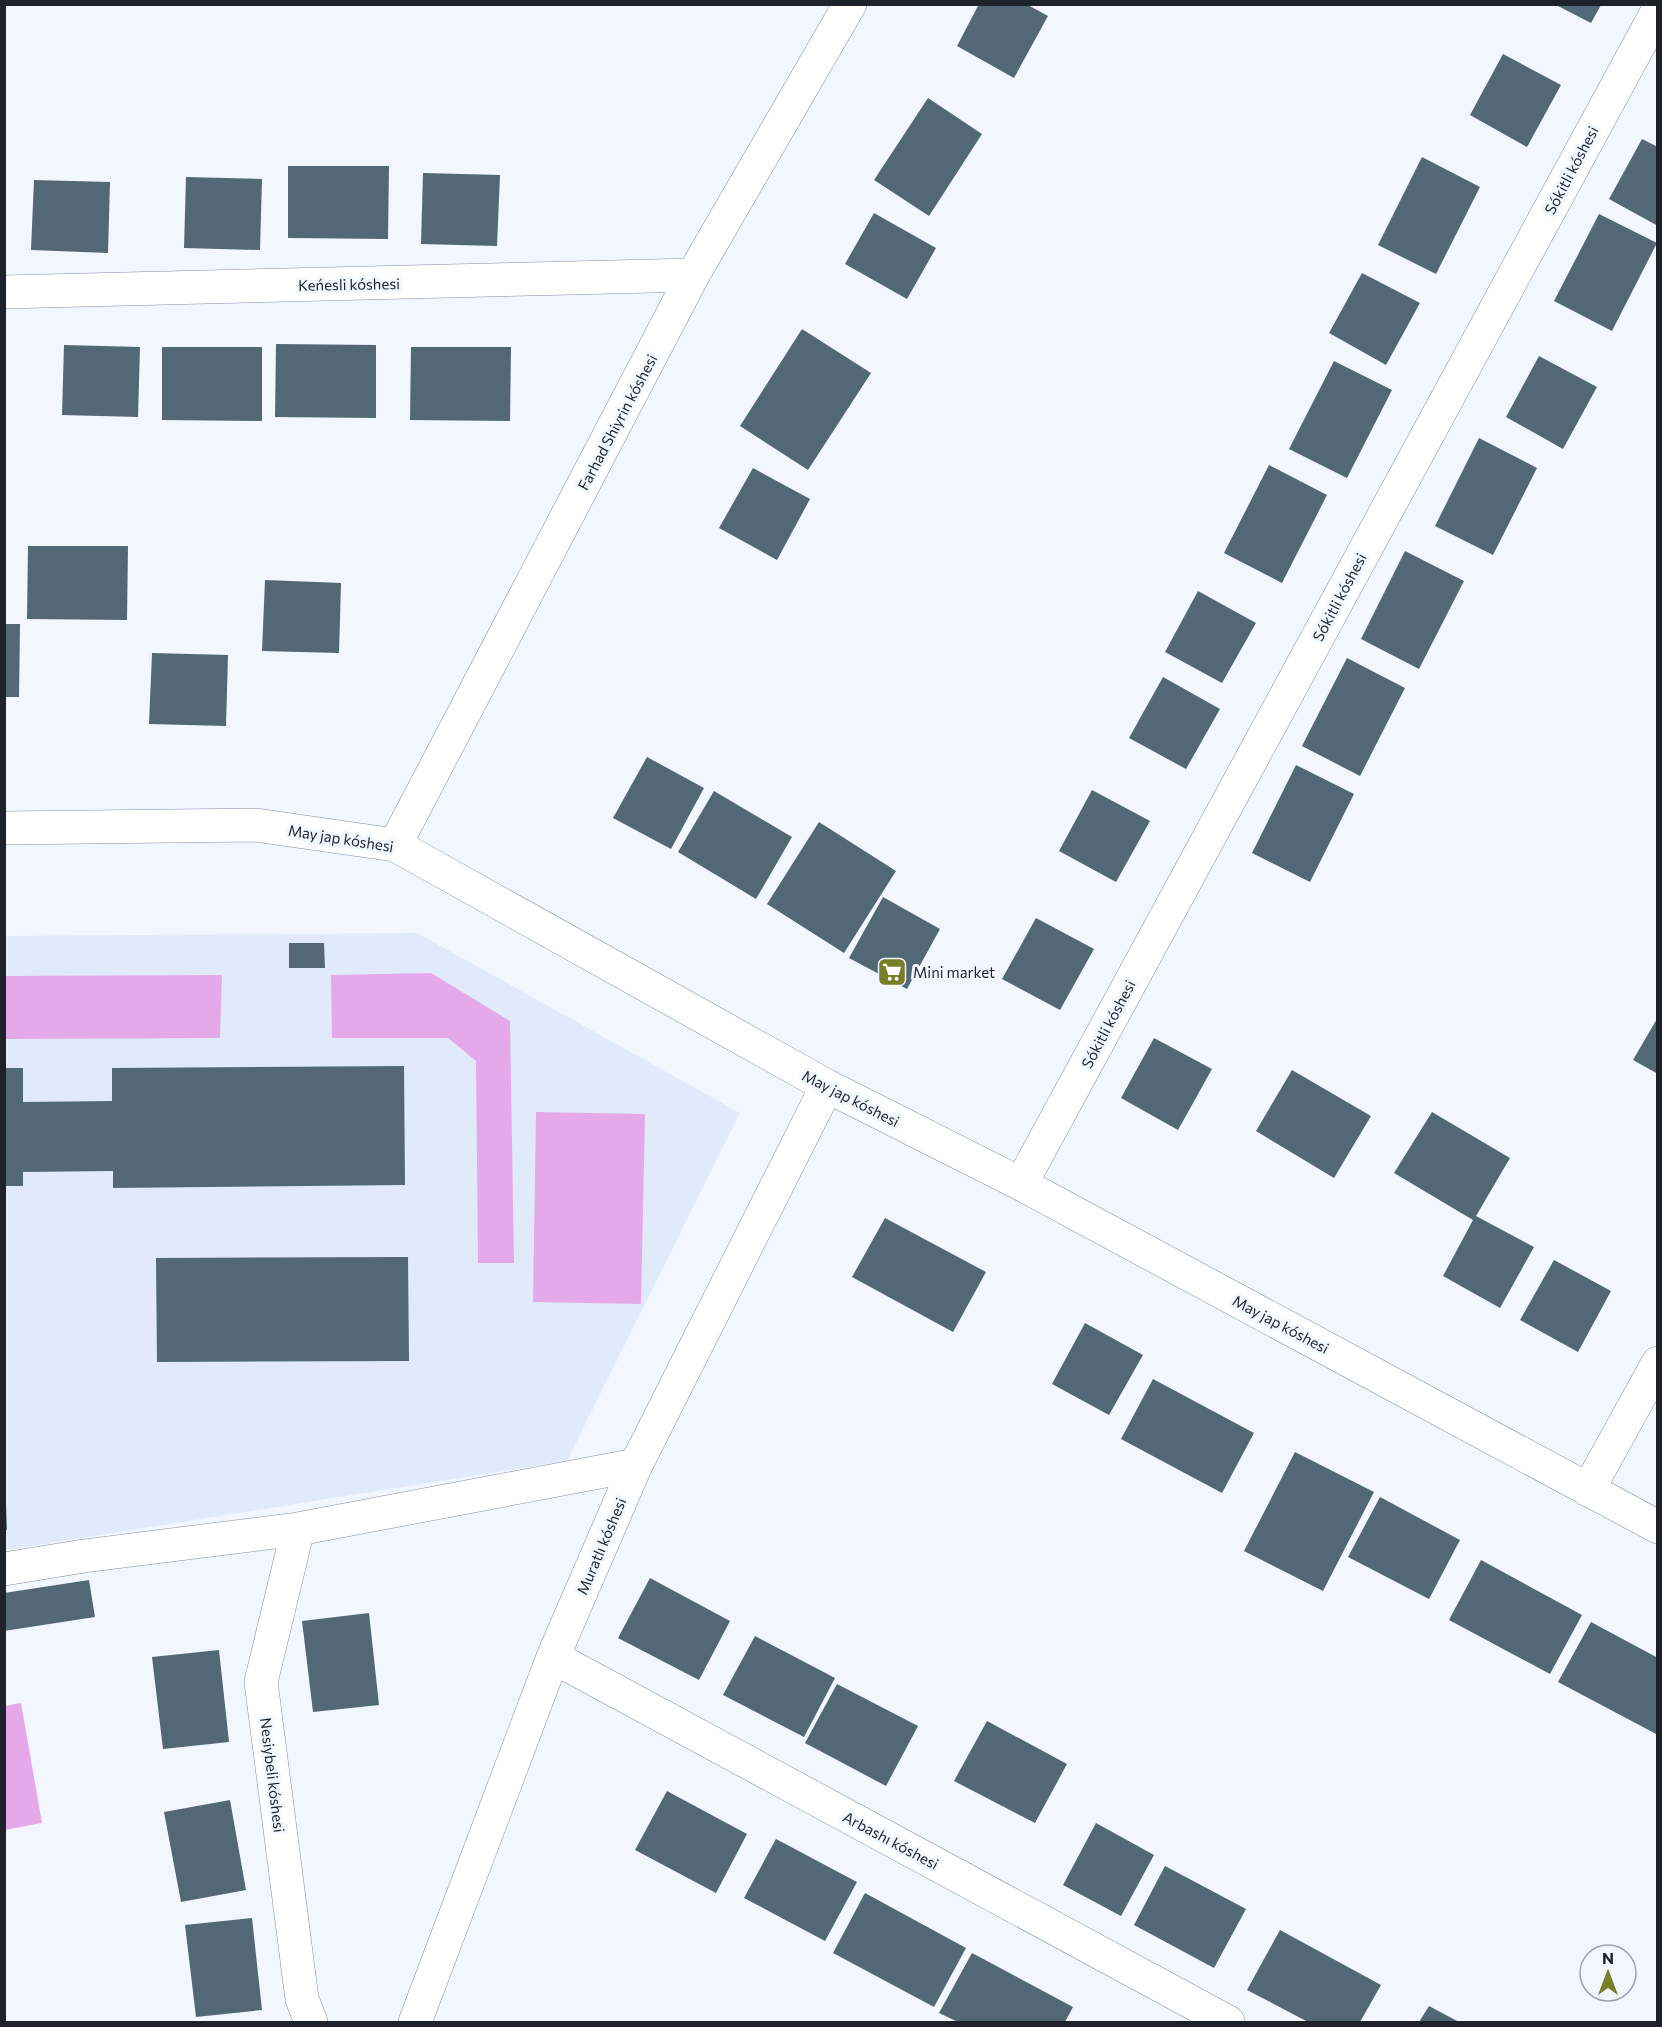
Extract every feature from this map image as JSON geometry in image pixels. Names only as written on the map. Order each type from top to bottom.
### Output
[{"type":"street","name":"Farhad Shiyrin kóshesi","points":[[395,845],[693,275],[850,4]]},
{"type":"street","name":"Sókitli kóshesi","points":[[1021,1184],[1658,10]]},
{"type":"street","name":"Keńesli kóshesi","points":[[4,292],[693,275]]},
{"type":"street","name":"May jap kóshesi","points":[[4,828],[256,825],[395,845],[827,1086],[1021,1184],[1658,1527]]},
{"type":"street","name":"Muratlı kóshesi","points":[[415,2022],[553,1657],[636,1465],[827,1086]]},
{"type":"street","points":[[1588,1490],[1658,1363]]},
{"type":"street","points":[[4,1569],[96,1554],[298,1529],[636,1465]]},
{"type":"street","name":"Nesiybeli kóshesi","points":[[298,1529],[261,1682],[302,2000],[311,2022]]},
{"type":"street","name":"Arbashı kóshesi","points":[[553,1657],[1228,2022]]},
{"type":"shaded area","points":[[417,933],[740,1113],[567,1461],[5,1550],[5,936]]},
{"type":"shaded area","points":[[431,973],[510,1021],[514,1263],[478,1263],[476,1061],[448,1038],[332,1038],[331,975]]},
{"type":"shaded area","points":[[222,975],[220,1038],[5,1039],[5,976]]},
{"type":"shaded area","points":[[536,1112],[645,1114],[641,1304],[533,1302]]},
{"type":"shaded area","points":[[21,1703],[42,1823],[5,1830],[5,1706]]},
{"type":"building","points":[[979,4],[1026,4],[1048,16],[1014,78],[957,46]]},
{"type":"building","points":[[1556,5],[1601,5],[1591,23]]},
{"type":"building","points":[[1503,54],[1561,85],[1527,147],[1470,115]]},
{"type":"building","points":[[928,98],[982,134],[929,216],[874,180]]},
{"type":"building","points":[[1642,139],[1658,147],[1658,226],[1609,199]]},
{"type":"building","points":[[1422,157],[1480,187],[1436,274],[1378,245]]},
{"type":"building","points":[[288,166],[389,166],[388,239],[288,238]]},
{"type":"building","points":[[423,173],[500,175],[497,246],[421,244]]},
{"type":"building","points":[[186,177],[262,179],[260,250],[184,248]]},
{"type":"building","points":[[34,180],[110,182],[108,253],[31,250]]},
{"type":"building","points":[[874,213],[936,248],[907,299],[845,264]]},
{"type":"building","points":[[1599,214],[1657,243],[1612,331],[1554,301]]},
{"type":"building","points":[[1362,273],[1420,303],[1386,365],[1329,333]]},
{"type":"building","points":[[802,329],[871,373],[808,470],[740,426]]},
{"type":"building","points":[[276,344],[376,345],[376,418],[275,417]]},
{"type":"building","points":[[64,345],[140,347],[138,417],[62,415]]},
{"type":"building","points":[[162,347],[262,347],[262,421],[162,420]]},
{"type":"building","points":[[411,347],[511,347],[510,421],[410,420]]},
{"type":"building","points":[[1539,356],[1597,387],[1563,449],[1506,417]]},
{"type":"building","points":[[1334,361],[1392,390],[1347,478],[1289,449]]},
{"type":"building","points":[[1479,438],[1537,468],[1493,555],[1435,526]]},
{"type":"building","points":[[1269,465],[1327,495],[1282,583],[1224,553]]},
{"type":"building","points":[[753,468],[810,499],[777,560],[719,528]]},
{"type":"building","points":[[28,546],[128,546],[127,620],[27,619]]},
{"type":"building","points":[[1405,551],[1464,581],[1419,669],[1361,639]]},
{"type":"building","points":[[265,580],[341,583],[339,653],[262,651]]},
{"type":"building","points":[[1198,591],[1256,623],[1222,683],[1165,652]]},
{"type":"building","points":[[4,624],[20,624],[19,697],[4,697]]},
{"type":"building","points":[[152,653],[228,655],[226,726],[149,724]]},
{"type":"building","points":[[1347,658],[1405,688],[1360,776],[1302,746]]},
{"type":"building","points":[[1163,677],[1220,709],[1186,769],[1129,738]]},
{"type":"building","points":[[647,757],[704,788],[671,849],[613,818]]},
{"type":"building","points":[[1296,765],[1354,794],[1310,882],[1252,853]]},
{"type":"building","points":[[1092,790],[1150,821],[1116,882],[1059,851]]},
{"type":"building","points":[[714,791],[792,837],[756,899],[678,852]]},
{"type":"building","points":[[819,822],[896,871],[844,953],[767,904]]},
{"type":"building","points":[[883,897],[940,929],[907,989],[849,958]]},
{"type":"building","points":[[1036,918],[1094,949],[1060,1010],[1002,979]]},
{"type":"building","points":[[289,943],[324,943],[325,968],[289,968]]},
{"type":"building","points":[[1658,1017],[1658,1074],[1633,1060]]},
{"type":"building","points":[[1154,1038],[1212,1069],[1178,1130],[1121,1098]]},
{"type":"building","points":[[404,1066],[405,1185],[113,1188],[113,1171],[23,1172],[23,1186],[4,1186],[4,1068],[23,1068],[23,1102],[112,1101],[112,1068]]},
{"type":"building","points":[[1292,1070],[1371,1116],[1334,1178],[1256,1131]]},
{"type":"building","points":[[1432,1112],[1510,1158],[1476,1216],[1534,1247],[1500,1308],[1443,1276],[1473,1220],[1394,1173]]},
{"type":"building","points":[[885,1218],[986,1272],[953,1332],[852,1277]]},
{"type":"building","points":[[408,1257],[409,1361],[157,1362],[156,1258]]},
{"type":"building","points":[[1554,1260],[1611,1291],[1578,1352],[1520,1320]]},
{"type":"building","points":[[1085,1323],[1143,1355],[1109,1415],[1052,1384]]},
{"type":"building","points":[[1153,1379],[1254,1433],[1222,1493],[1121,1439]]},
{"type":"building","points":[[1295,1452],[1374,1492],[1323,1591],[1244,1551]]},
{"type":"building","points":[[1380,1497],[1460,1540],[1429,1599],[1348,1557]]},
{"type":"building","points":[[4,1505],[6,1505],[7,1530],[4,1530]]},
{"type":"building","points":[[1481,1560],[1582,1615],[1550,1674],[1449,1620]]},
{"type":"building","points":[[650,1578],[730,1621],[699,1680],[618,1638]]},
{"type":"building","points":[[89,1580],[95,1617],[4,1631],[4,1593]]},
{"type":"building","points":[[369,1613],[379,1705],[313,1712],[302,1621]]},
{"type":"building","points":[[1591,1622],[1658,1658],[1658,1735],[1558,1682]]},
{"type":"building","points":[[755,1636],[835,1678],[804,1737],[723,1695]]},
{"type":"building","points":[[219,1650],[229,1742],[163,1749],[152,1657]]},
{"type":"building","points":[[837,1684],[918,1726],[886,1786],[805,1743]]},
{"type":"building","points":[[987,1721],[1067,1764],[1035,1823],[954,1781]]},
{"type":"building","points":[[667,1791],[747,1834],[716,1893],[635,1850]]},
{"type":"building","points":[[230,1800],[246,1890],[181,1902],[164,1812]]},
{"type":"building","points":[[1096,1823],[1154,1855],[1121,1916],[1063,1885]]},
{"type":"building","points":[[776,1839],[857,1882],[825,1941],[744,1898]]},
{"type":"building","points":[[1165,1866],[1246,1909],[1214,1968],[1134,1925]]},
{"type":"building","points":[[865,1893],[966,1948],[934,2007],[833,1953]]},
{"type":"building","points":[[252,1918],[262,2010],[196,2017],[185,1925]]},
{"type":"building","points":[[1280,1930],[1381,1985],[1360,2022],[1308,2022],[1247,1990]]},
{"type":"building","points":[[972,1953],[1073,2007],[1065,2022],[958,2022],[939,2013]]},
{"type":"building","points":[[1429,2006],[1459,2022],[1419,2022]]},
{"type":"place","name":"Mini market","points":[[892,972]]}]
